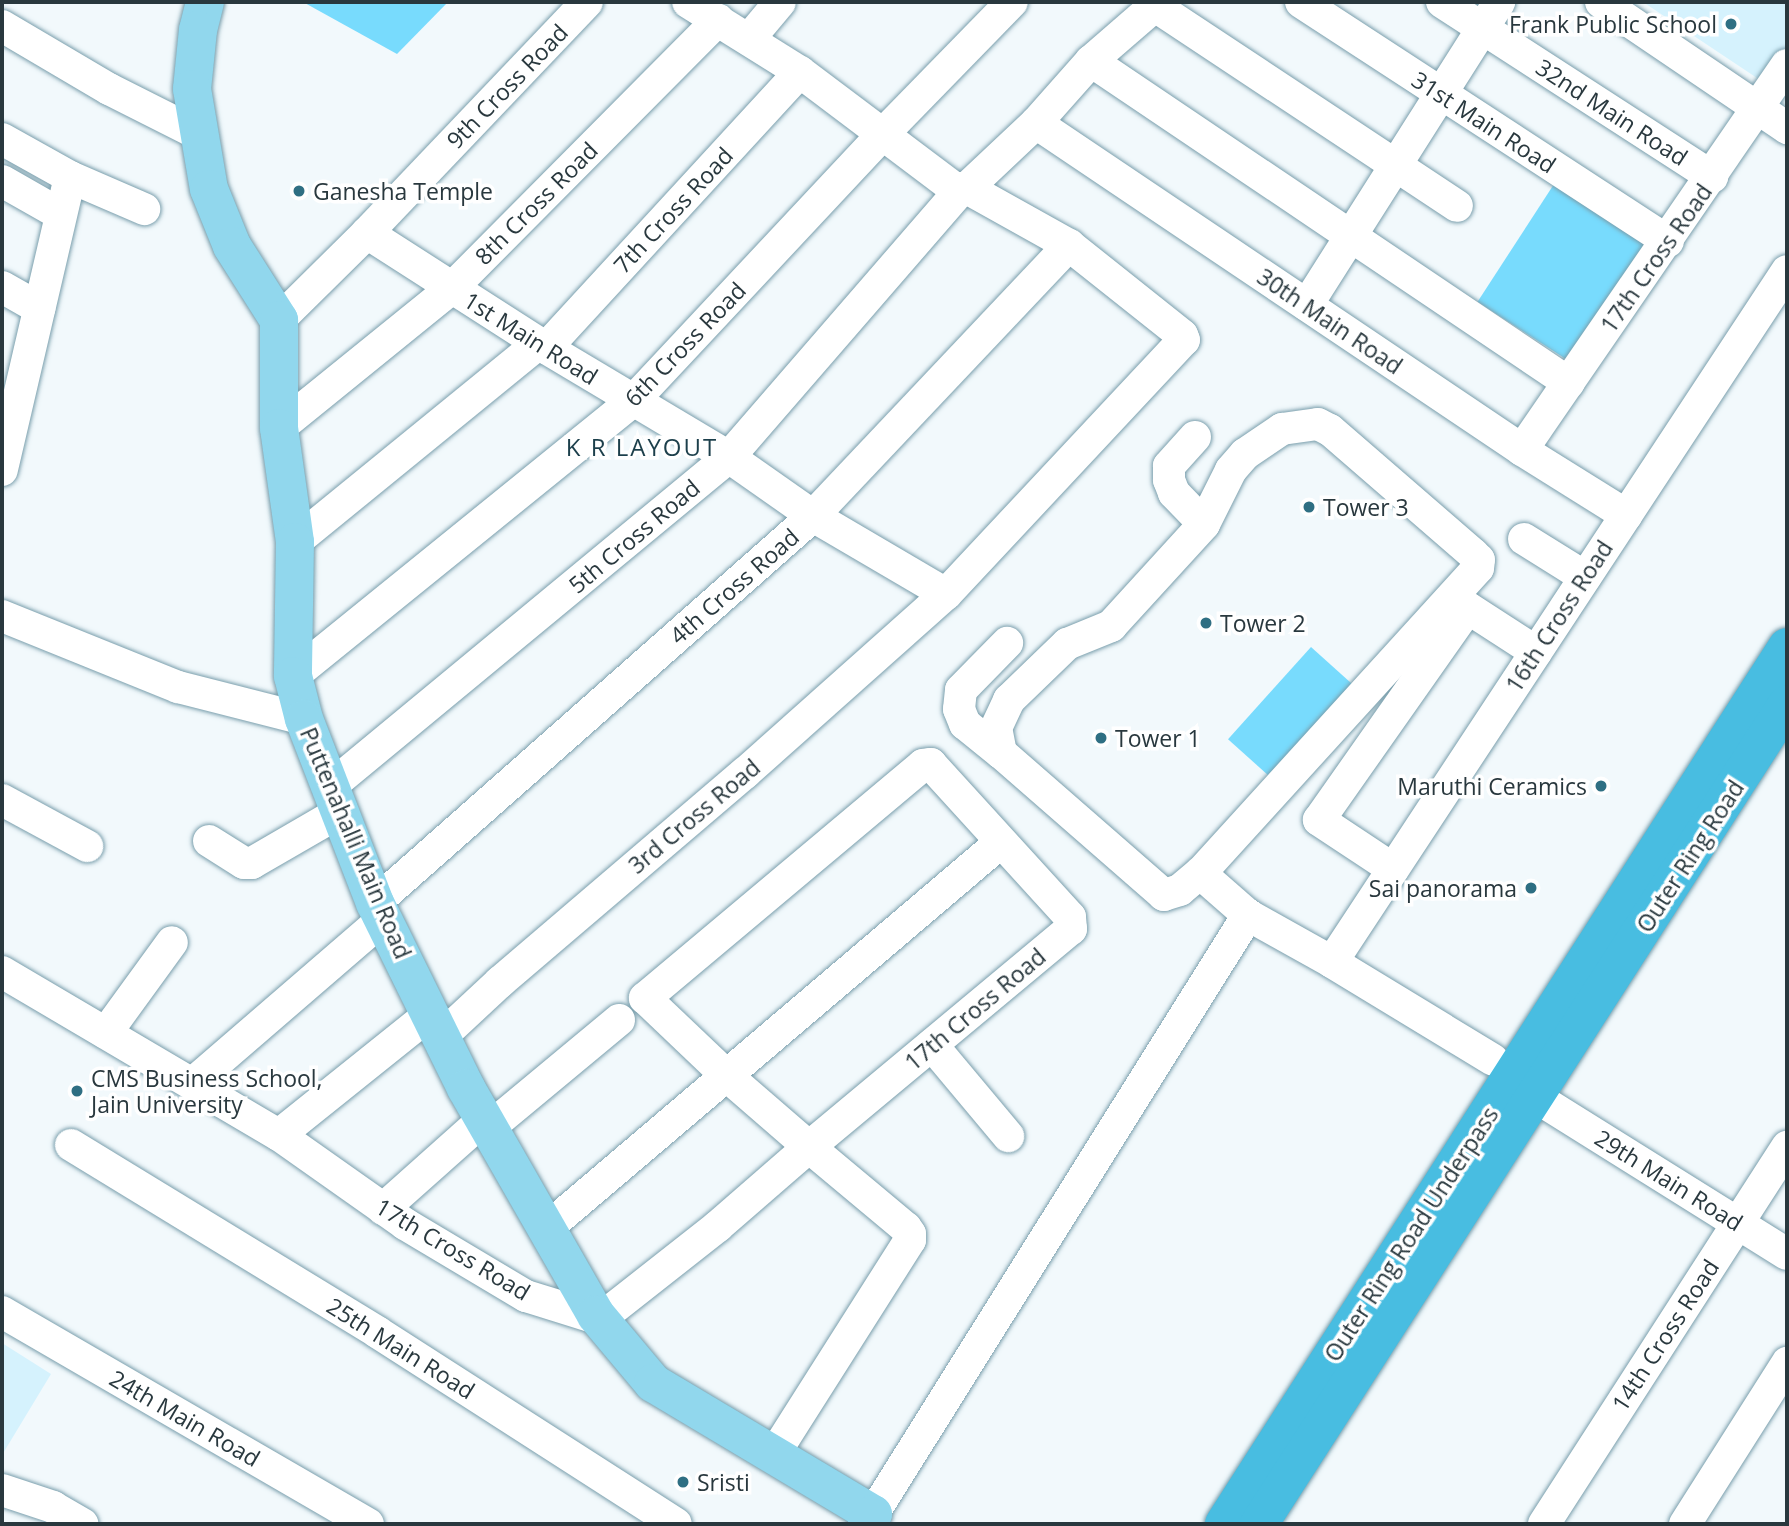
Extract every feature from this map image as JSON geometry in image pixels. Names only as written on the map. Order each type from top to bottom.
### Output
[{"type":"highway","name":"Outer Ring Road","points":[[1597,944],[1787,647]]},
{"type":"highway","name":"Outer Ring Road","points":[[1592,1007],[1787,704]]},
{"type":"highway","points":[[1197,1524],[1493,1060],[1597,944]]},
{"type":"highway","name":"Outer Ring Road Underpass","points":[[1224,1524],[1597,944]]},
{"type":"highway","points":[[1283,1524],[1550,1107],[1592,1007]]},
{"type":"highway","name":"Outer Ring Road Underpass","points":[[1259,1524],[1592,1007]]},
{"type":"main road","points":[[205,2],[198,30],[192,89],[209,189],[232,246],[279,320]]},
{"type":"main road","name":"Puttenahalli Main Road","points":[[279,320],[279,428],[295,542],[293,676],[304,719],[379,911],[487,1124],[600,1319],[653,1383],[775,1453],[870,1519]]},
{"type":"street","name":"9th Cross Road","points":[[279,320],[367,233],[587,2]]},
{"type":"street","name":"3rd Cross Road","points":[[279,1135],[500,982],[745,773],[946,594],[1183,345],[1182,335],[1069,245],[964,189],[882,135],[800,72],[688,2]]},
{"type":"street","points":[[749,39],[780,2]]},
{"type":"street","name":"6th Cross Road","points":[[293,676],[633,401],[882,135],[1012,2]]},
{"type":"street","name":"31st Main Road","points":[[1301,2],[1668,241]]},
{"type":"street","name":"32nd Main Road","points":[[1442,2],[1491,15],[1712,177]]},
{"type":"street","points":[[1601,2],[1787,128]]},
{"type":"street","points":[[1157,4],[1457,206]]},
{"type":"street","name":"5th Cross Road","points":[[209,842],[244,863],[253,863],[336,799],[729,457],[964,189],[1036,123],[1091,61],[1157,4]]},
{"type":"street","points":[[1307,305],[1491,15]]},
{"type":"street","name":"8th Cross Road","points":[[279,428],[452,288],[718,20]]},
{"type":"street","points":[[2,26],[109,89],[198,134]]},
{"type":"street","points":[[1091,61],[1569,383]]},
{"type":"street","name":"17th Cross Road","points":[[1522,450],[1787,65]]},
{"type":"street","name":"7th Cross Road","points":[[295,542],[542,346],[800,72]]},
{"type":"street","name":"30th Main Road","points":[[1036,123],[1522,450],[1626,515]]},
{"type":"street","points":[[2,139],[70,177],[144,209]]},
{"type":"street","points":[[2,470],[8,406],[38,308],[70,177]]},
{"type":"street","points":[[2,181],[60,214]]},
{"type":"street","name":"1st Main Road","points":[[367,233],[542,346],[729,457],[813,516],[946,594]]},
{"type":"street","name":"4th Cross Road","points":[[193,1083],[813,516],[1069,245]]},
{"type":"street","name":"16th Cross Road","points":[[1332,962],[1787,271]]},
{"type":"street","points":[[2,287],[38,308]]},
{"type":"street","points":[[1001,753],[996,728],[1009,700],[1067,644],[1111,626],[1204,524],[1231,470],[1245,454],[1282,429],[1318,424],[1331,430],[1479,560],[1478,568],[1200,873],[1180,890],[1164,895],[965,724],[959,709],[961,690],[1007,643]]},
{"type":"street","points":[[1195,437],[1169,466],[1169,480],[1174,493],[1204,524]]},
{"type":"street","points":[[1524,539],[1585,577]]},
{"type":"street","points":[[1393,869],[1319,820],[1468,607],[1536,652]]},
{"type":"street","points":[[2,616],[178,687],[304,719]]},
{"type":"street","points":[[546,1229],[727,1076],[1001,842],[931,764],[923,765],[645,999],[727,1076],[906,1228],[910,1240],[775,1453]]},
{"type":"street","points":[[2,800],[87,846]]},
{"type":"street","name":"17th Cross Road","points":[[2,972],[279,1135],[383,1209],[526,1296],[600,1319],[718,1226],[1071,929],[1070,917],[1001,842]]},
{"type":"street","points":[[1200,873],[1248,915],[1332,962],[1493,1060]]},
{"type":"street","points":[[870,1519],[1248,915]]},
{"type":"street","points":[[106,1033],[172,942]]},
{"type":"street","points":[[383,1209],[619,1020]]},
{"type":"street","points":[[932,1045],[1008,1136]]},
{"type":"street","name":"29th Main Road","points":[[1550,1107],[1787,1254]]},
{"type":"street","name":"25th Main Road","points":[[71,1145],[389,1340],[676,1524]]},
{"type":"street","name":"14th Cross Road","points":[[1544,1524],[1787,1147]]},
{"type":"street","name":"24th Main Road","points":[[2,1312],[368,1524]]},
{"type":"street","points":[[1685,1524],[1787,1363]]},
{"type":"street","points":[[2,1490],[53,1507],[82,1524]]},
{"type":"shaded area","points":[[303,2],[448,2],[397,54]]},
{"type":"shaded area","name":"Frank Public School","points":[[1643,2],[1787,2],[1787,45],[1763,82]]},
{"type":"shaded area","points":[[1556,181],[1651,243],[1572,363],[1478,302]]},
{"type":"shaded area","points":[[1311,647],[1359,690],[1276,782],[1228,739]]},
{"type":"shaded area","points":[[2,1343],[51,1374],[2,1455]]},
{"type":"place","name":"Frank Public School","points":[[1731,24]]},
{"type":"place","name":"Ganesha Temple","points":[[299,191]]},
{"type":"place","name":"Tower 3","points":[[1309,507]]},
{"type":"place","name":"Tower 2","points":[[1206,623]]},
{"type":"place","name":"Tower 1","points":[[1101,738]]},
{"type":"place","name":"Maruthi Ceramics","points":[[1601,786]]},
{"type":"place","name":"Sai panorama","points":[[1531,888]]},
{"type":"place","name":"CMS Business School, Jain University","points":[[77,1091]]},
{"type":"place","name":"Sristi","points":[[683,1482]]},
{"type":"district","name":"K R LAYOUT","points":[[642,447]]}]
